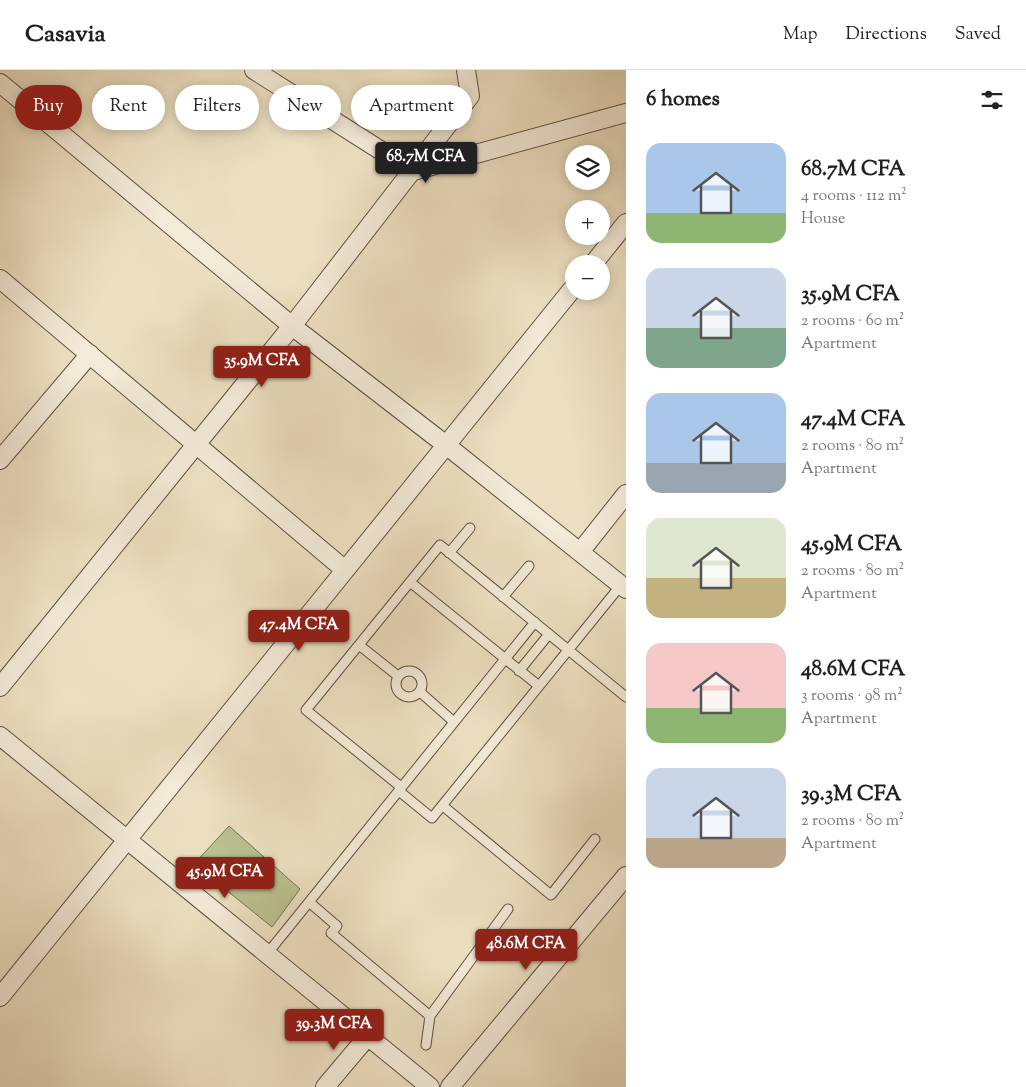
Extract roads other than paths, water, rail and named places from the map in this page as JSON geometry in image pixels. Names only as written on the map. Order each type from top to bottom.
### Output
[{"type":"street","points":[[254,70],[413,171],[626,113]]},
{"type":"street","points":[[0,687],[292,326],[470,96],[466,70]]},
{"type":"street","points":[[0,83],[292,326],[446,445],[623,587]]},
{"type":"street","points":[[600,255],[626,223]]},
{"type":"street","points":[[0,279],[345,570]]},
{"type":"street","points":[[0,997],[565,299]]},
{"type":"street","points":[[0,460],[90,354]]},
{"type":"street","points":[[580,552],[626,494]]},
{"type":"street","points":[[0,736],[430,1087]]},
{"type":"street","points":[[450,1087],[626,876]]},
{"type":"street","points":[[325,1087],[368,1036]]},
{"type":"lane","points":[[449,553],[470,528]]},
{"type":"lane","points":[[623,587],[568,649],[432,818],[306,710],[440,545],[503,597],[535,622],[549,634],[568,649],[626,696]]},
{"type":"lane","points":[[503,597],[529,566]]},
{"type":"lane","points":[[410,582],[538,686]]},
{"type":"lane","points":[[267,954],[535,622]]},
{"type":"lane","points":[[519,671],[549,634]]},
{"type":"lane","points":[[359,645],[398,676]]},
{"type":"lane","points":[[410,670],[417,673],[422,679],[420,692],[414,697],[407,698],[400,695],[396,690],[395,683],[398,676],[410,670]]},
{"type":"lane","points":[[420,692],[454,722]]},
{"type":"lane","points":[[443,806],[551,895],[595,839]]},
{"type":"lane","points":[[309,902],[337,926],[331,933],[430,1016]]},
{"type":"lane","points":[[426,1045],[430,1016],[508,909]]}]
